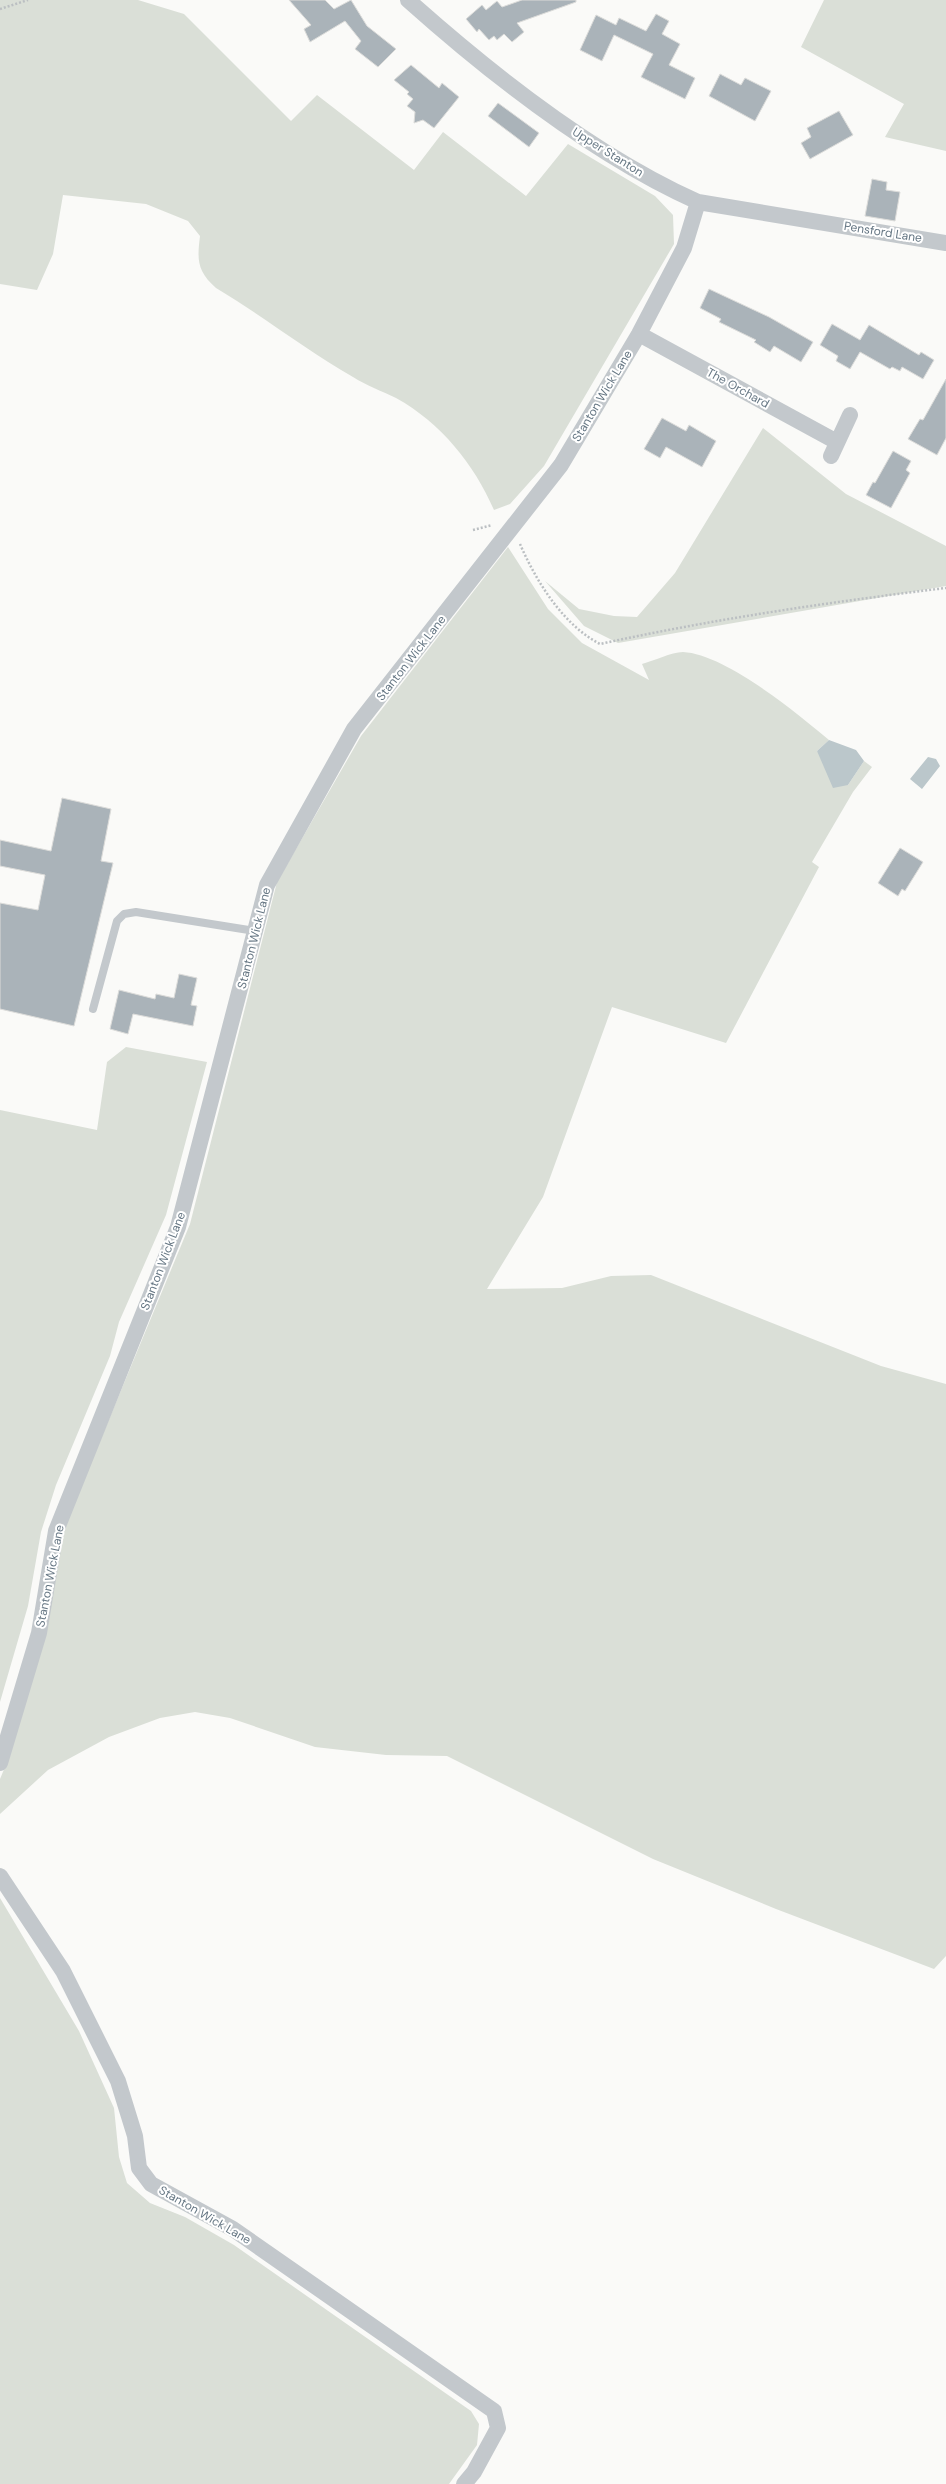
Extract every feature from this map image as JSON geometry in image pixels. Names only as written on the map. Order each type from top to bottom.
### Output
[{"type":"street","name":"Upper Stanton","points":[[415,2],[487,66],[586,141],[673,191],[698,202],[820,222]]},
{"type":"street","name":"Stanton Wick Lane","points":[[0,1763],[39,1634],[56,1531],[178,1227],[267,884],[354,730],[561,465],[639,334],[684,248],[698,202]]},
{"type":"street","name":"Pensford Lane","points":[[820,222],[946,243]]},
{"type":"street","name":"The Orchard","points":[[639,334],[834,449],[850,415]]},
{"type":"street","name":"Stanton Wick Lane","points":[[0,1876],[62,1971],[118,2081],[135,2136],[139,2168],[152,2184],[233,2229],[494,2411],[498,2428],[474,2472],[464,2484]]},
{"type":"lane","points":[[93,1009],[117,921],[124,914],[136,912],[255,931]]},
{"type":"path","points":[[0,9],[28,0]]},
{"type":"path","points":[[514,526],[528,562],[555,604],[586,637],[600,644],[660,631],[783,610],[946,588]]},
{"type":"shaded area","points":[[0,0],[138,0],[184,14],[291,121],[317,95],[414,170],[443,132],[526,196],[568,144],[655,196],[673,215],[674,244],[544,466],[510,504],[494,510],[477,477],[454,446],[442,432],[412,408],[396,398],[369,386],[336,367],[216,288],[205,276],[202,270],[199,259],[200,236],[188,221],[146,204],[63,195],[53,254],[37,290],[0,284]]},
{"type":"shaded area","points":[[824,0],[946,0],[946,151],[885,137],[904,104],[801,47]]},
{"type":"shaded area","points":[[763,428],[846,494],[946,546],[946,586],[618,643],[584,626],[545,581],[579,609],[614,616],[637,617],[675,573]]},
{"type":"shaded area","points":[[508,547],[548,609],[582,643],[649,680],[642,664],[673,653],[683,652],[700,655],[719,663],[760,687],[780,701],[829,740],[817,751],[848,785],[864,761],[872,767],[853,792],[812,862],[819,867],[726,1043],[612,1007],[543,1197],[487,1289],[562,1288],[611,1276],[651,1275],[881,1366],[946,1384],[946,1956],[934,1969],[776,1909],[653,1859],[447,1756],[386,1755],[315,1747],[230,1718],[195,1712],[160,1718],[109,1737],[48,1770],[0,1814],[0,1779],[10,1755],[57,1569],[66,1523],[190,1224],[277,882],[361,736]]},
{"type":"shaded area","points":[[829,740],[856,750],[864,761],[848,785],[833,788],[817,751]]},
{"type":"shaded area","points":[[928,757],[936,759],[940,766],[922,789],[910,779]]},
{"type":"shaded area","points":[[126,1047],[207,1062],[166,1215],[119,1322],[110,1356],[56,1485],[41,1532],[28,1606],[0,1702],[0,1110],[97,1130],[107,1062]]},
{"type":"shaded area","points":[[0,1898],[79,2031],[114,2108],[119,2157],[127,2183],[150,2203],[185,2217],[234,2245],[471,2411],[479,2424],[477,2445],[449,2484],[0,2484]]},
{"type":"building","points":[[289,0],[325,0],[334,9],[351,0],[367,26],[396,49],[378,67],[355,49],[361,41],[345,21],[310,42],[304,29],[311,25]]},
{"type":"building","points":[[522,0],[576,0],[576,2],[517,23],[524,32],[512,42],[504,34],[497,40],[494,36],[489,40],[479,29],[477,32],[466,19],[482,5],[486,10],[497,1],[502,7]]},
{"type":"building","points":[[656,14],[669,21],[662,34],[680,44],[669,65],[695,78],[685,99],[641,77],[653,54],[614,35],[602,61],[580,50],[596,15],[616,25],[619,18],[646,31]]},
{"type":"building","points":[[411,65],[439,88],[442,83],[459,97],[434,128],[423,120],[414,123],[415,112],[407,106],[413,99],[407,94],[409,92],[394,80]]},
{"type":"building","points":[[720,74],[741,85],[745,78],[771,91],[755,121],[709,96]]},
{"type":"building","points":[[498,103],[539,133],[529,147],[488,116]]},
{"type":"building","points":[[839,111],[853,135],[810,159],[801,143],[811,137],[807,128]]},
{"type":"building","points":[[872,179],[887,182],[886,190],[900,192],[895,221],[865,216]]},
{"type":"building","points":[[709,289],[769,317],[813,342],[801,362],[774,346],[770,352],[754,342],[756,340],[719,322],[721,319],[700,308]]},
{"type":"building","points":[[832,324],[860,340],[869,325],[919,355],[921,352],[934,360],[923,379],[902,367],[900,371],[892,367],[890,369],[860,352],[850,369],[836,361],[838,356],[820,345]]},
{"type":"building","points":[[946,379],[946,438],[937,455],[908,439],[920,419],[923,420]]},
{"type":"building","points":[[662,418],[686,431],[689,425],[716,441],[702,467],[666,447],[660,458],[644,449]]},
{"type":"building","points":[[893,451],[911,461],[906,470],[910,473],[891,508],[866,495],[873,482],[875,483]]},
{"type":"building","points":[[62,798],[111,809],[101,861],[113,863],[74,1026],[0,1009],[0,903],[38,910],[45,875],[0,866],[0,840],[51,851]]},
{"type":"building","points":[[900,848],[923,862],[905,891],[902,889],[898,896],[878,883]]},
{"type":"building","points":[[179,974],[197,978],[191,1005],[197,1006],[193,1026],[133,1014],[128,1034],[110,1029],[119,990],[155,999],[156,994],[174,998]]}]
